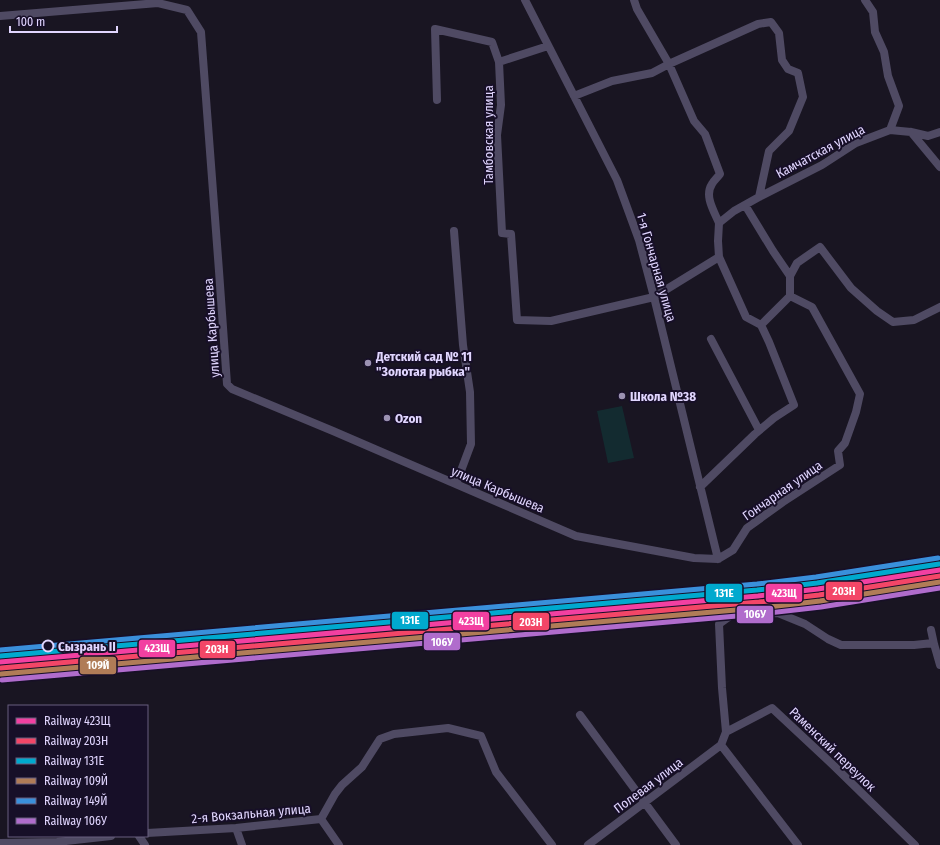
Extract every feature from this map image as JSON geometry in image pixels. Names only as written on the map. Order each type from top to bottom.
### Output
[{"type":"street","name":"1-я Гончарная улица","points":[[526,0],[617,180],[638,240],[654,297],[718,559]]},
{"type":"street","points":[[634,0],[637,9],[669,64],[694,121],[706,134],[720,174],[711,184],[709,193],[710,201],[719,223],[719,257],[746,317],[761,325],[794,405],[759,430],[700,487]]},
{"type":"street","points":[[866,0],[873,12],[875,32],[884,52],[888,76],[899,106],[890,130]]},
{"type":"street","name":"улица Карбышева","points":[[0,16],[158,2],[187,10],[201,32],[227,384],[232,389],[576,536],[694,558],[718,559]]},
{"type":"street","points":[[574,96],[612,81],[652,73],[758,24],[771,22],[779,33],[782,60],[788,69],[798,73],[803,97],[789,131],[769,151],[759,197]]},
{"type":"street","points":[[437,100],[435,29],[492,42],[499,62],[548,46]]},
{"type":"street","name":"Тамбовская улица","points":[[499,62],[501,105],[497,135],[502,233],[511,234],[517,320],[551,321],[654,297]]},
{"type":"street","name":"Камчатская улица","points":[[719,223],[734,211],[822,165],[856,143],[890,130],[911,132],[928,136],[940,132]]},
{"type":"street","points":[[911,132],[940,167]]},
{"type":"street","points":[[745,205],[790,276]]},
{"type":"street","points":[[454,230],[464,345],[470,392],[471,444],[456,484]]},
{"type":"street","points":[[761,325],[790,296],[790,276],[796,263],[820,247],[851,288],[877,311],[893,322],[914,320],[940,307]]},
{"type":"street","points":[[654,297],[719,257]]},
{"type":"street","name":"Гончарная улица","points":[[718,559],[733,550],[747,528],[783,502],[840,465],[838,451],[846,443],[856,412],[860,394],[812,307],[790,296]]},
{"type":"street","points":[[711,339],[759,430]]},
{"type":"street","points":[[798,845],[721,745],[726,732],[719,624],[733,614],[778,613],[805,624],[828,639],[841,645],[908,646],[934,644]]},
{"type":"street","points":[[931,630],[940,665]]},
{"type":"street","name":"Раменский переулок","points":[[726,732],[772,708],[915,845]]},
{"type":"street","points":[[580,715],[676,845]]},
{"type":"street","name":"2-я Вокзальная улица","points":[[148,833],[236,828],[321,819],[335,794],[342,785],[362,767],[380,739],[394,734],[448,728],[481,736],[496,772],[552,845]]},
{"type":"street","name":"Полевая улица","points":[[588,845],[721,745]]},
{"type":"street","points":[[321,819],[339,845]]},
{"type":"street","points":[[236,828],[242,845]]},
{"type":"street","points":[[0,843],[48,839],[58,843],[103,837]]},
{"type":"green space","points":[[622,406],[634,458],[608,463],[597,411]]},
{"type":"rail line","name":"149Й","points":[[0,650],[757,584],[816,577],[938,558]]},
{"type":"rail line","name":"131Е","points":[[0,656],[757,590],[817,583],[939,564]]},
{"type":"rail line","name":"423Щ","points":[[0,662],[758,596],[818,589],[940,570]]},
{"type":"rail line","name":"203Н","points":[[1,668],[759,602],[819,595],[940,576]]},
{"type":"rail line","name":"109Й","points":[[1,674],[759,608],[820,601],[940,582]]},
{"type":"rail line","name":"106У","points":[[2,680],[760,614],[821,607],[940,588]]},
{"type":"place","name":"Детский сад № 11 \"Золотая рыбка\"","points":[[368,363]]},
{"type":"place","name":"Школа №38","points":[[622,396]]},
{"type":"place","name":"Ozon","points":[[387,418]]},
{"type":"place","name":"Сызрань II","points":[[48,646]]}]
